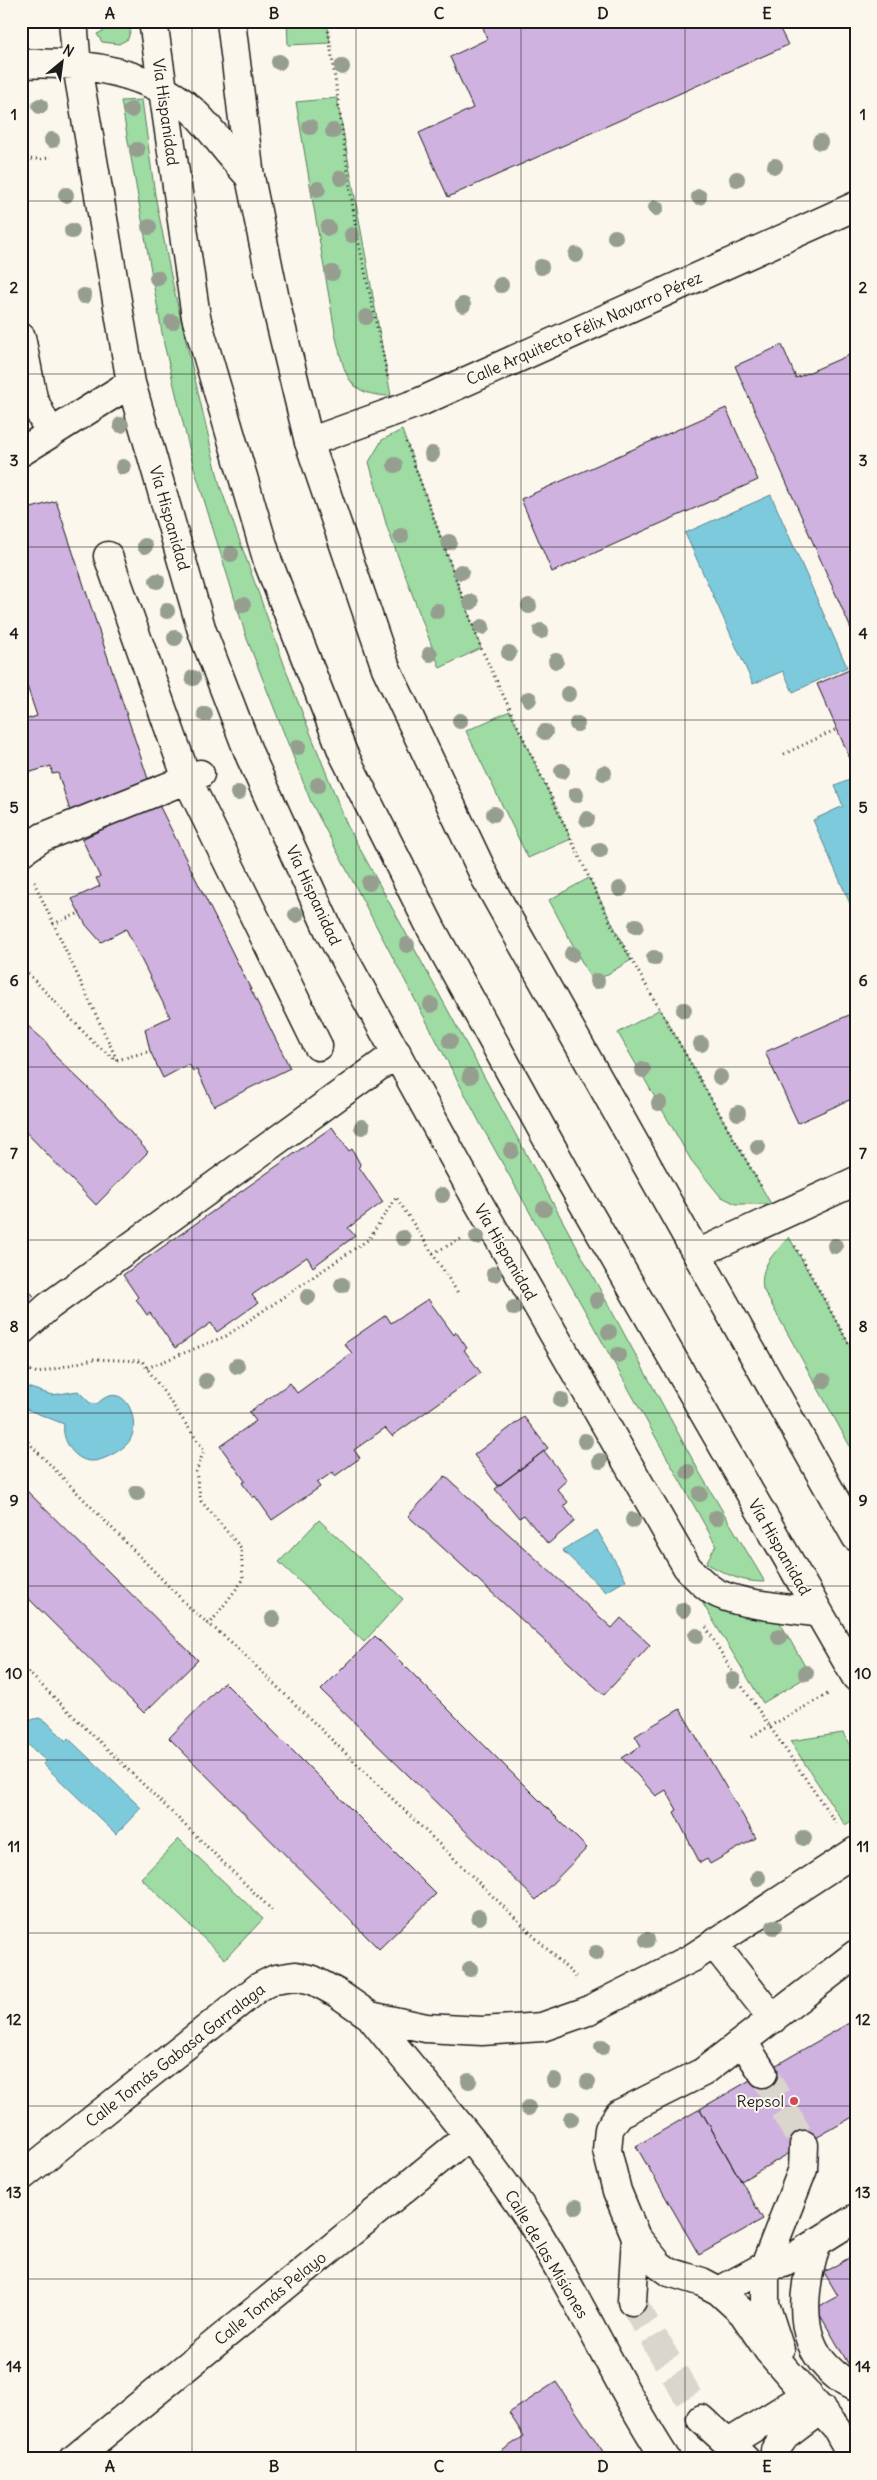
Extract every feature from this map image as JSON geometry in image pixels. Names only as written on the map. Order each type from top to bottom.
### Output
[{"type":"main road","name":"Vía Hispanidad","points":[[73,21],[77,66],[131,383],[202,631],[250,756],[330,933],[477,1200],[687,1567],[700,1582],[714,1592],[729,1597],[818,1613]]},
{"type":"main road","name":"Vía Hispanidad","points":[[152,21],[196,317],[268,562],[343,753],[432,930],[562,1164],[856,1677]]},
{"type":"main road","points":[[231,21],[250,176],[277,309],[309,442],[386,668],[482,870],[856,1537]]},
{"type":"main road","points":[[25,62],[104,69],[162,90],[199,117],[228,154],[250,176]]},
{"type":"main road","name":"Calle Arquitecto Félix Navarro Pérez","points":[[309,442],[395,412],[856,206]]},
{"type":"main road","points":[[21,337],[33,398],[50,434]]},
{"type":"main road","points":[[21,452],[131,383]]},
{"type":"main road","points":[[108,556],[193,776],[318,1046]]},
{"type":"main road","points":[[21,852],[43,837],[193,776]]},
{"type":"main road","points":[[21,1331],[49,1306],[397,1054]]},
{"type":"main road","points":[[697,1254],[856,1181]]},
{"type":"main road","name":"Calle Tomás Gabasa Garralaga","points":[[21,2176],[259,1987],[275,1979],[296,1976],[313,1980],[337,1992],[370,2016],[426,2028],[482,2031],[537,2028],[585,2012],[692,1958],[856,1851]]},
{"type":"main road","points":[[714,1944],[773,2019]]},
{"type":"main road","points":[[854,2459],[830,2413],[768,2350],[743,2313],[719,2291],[702,2282],[669,2272],[659,2265],[636,2237],[617,2190],[607,2150],[610,2129],[620,2114],[703,2072],[855,1956]]},
{"type":"main road","name":"Calle de las Misiones","points":[[370,2016],[510,2191],[538,2233],[638,2417],[666,2459]]},
{"type":"main road","points":[[743,2042],[763,2073]]},
{"type":"main road","name":"Calle Tomás Pelayo","points":[[74,2459],[467,2137]]},
{"type":"main road","points":[[785,2369],[765,2304],[765,2266],[803,2169],[804,2145]]},
{"type":"main road","points":[[719,2291],[765,2266],[784,2263],[856,2218]]},
{"type":"main road","points":[[632,2301],[636,2237]]},
{"type":"main road","points":[[817,2242],[810,2262],[804,2317],[810,2341],[823,2363],[839,2379],[856,2387]]},
{"type":"main road","points":[[701,2419],[737,2451],[830,2413]]},
{"type":"main road","points":[[776,2459],[775,2450],[779,2442],[830,2413]]},
{"type":"path","points":[[327,21],[356,230],[395,412],[481,648],[611,924],[778,1216],[856,1357]]},
{"type":"path","points":[[21,160],[51,158]]},
{"type":"path","points":[[784,754],[837,729]]},
{"type":"path","points":[[33,880],[117,1060]]},
{"type":"path","points":[[54,924],[80,913]]},
{"type":"path","points":[[21,966],[94,1043],[117,1060]]},
{"type":"path","points":[[117,1060],[150,1051]]},
{"type":"path","points":[[147,1368],[226,1336],[368,1239],[396,1197],[458,1293]]},
{"type":"path","points":[[432,1253],[461,1239]]},
{"type":"path","points":[[21,1367],[38,1373],[93,1359],[142,1361],[204,1450],[196,1472],[201,1501],[241,1548],[243,1580],[209,1625]]},
{"type":"path","points":[[21,1435],[193,1611],[238,1649],[572,1971]]},
{"type":"path","points":[[21,1665],[275,1913]]},
{"type":"path","points":[[752,1736],[830,1692]]},
{"type":"green space","points":[[109,21],[133,21],[128,39],[119,44],[102,42],[97,34],[109,28]]},
{"type":"green space","points":[[287,21],[327,21],[330,43],[288,45]]},
{"type":"green space","points":[[337,98],[391,396],[365,392],[351,381],[346,373],[336,338],[296,102]]},
{"type":"green space","points":[[142,100],[155,195],[172,281],[220,486],[294,692],[347,825],[701,1475],[765,1582],[749,1581],[734,1577],[706,1563],[716,1545],[481,1125],[311,802],[247,639],[193,464],[164,344],[121,101]]},
{"type":"green space","points":[[402,430],[481,648],[440,668],[387,527],[369,462],[382,440]]},
{"type":"green space","points":[[510,711],[571,839],[528,858],[466,731]]},
{"type":"green space","points":[[589,878],[631,960],[593,983],[549,900]]},
{"type":"green space","points":[[660,1009],[771,1204],[736,1204],[720,1196],[691,1160],[618,1033]]},
{"type":"green space","points":[[789,1237],[856,1357],[856,1457],[763,1289],[763,1273],[769,1260]]},
{"type":"green space","points":[[319,1520],[403,1599],[364,1642],[279,1562]]},
{"type":"green space","points":[[700,1599],[719,1609],[737,1615],[778,1619],[810,1675],[763,1703]]},
{"type":"green space","points":[[843,1733],[856,1756],[856,1818],[845,1825],[790,1741]]},
{"type":"green space","points":[[179,1839],[263,1919],[225,1959],[141,1878]]},
{"type":"water","points":[[771,495],[847,667],[793,692],[783,671],[753,684],[685,533]]},
{"type":"water","points":[[856,777],[856,917],[813,820],[843,806],[835,786]]},
{"type":"water","points":[[21,1385],[52,1395],[78,1391],[90,1403],[97,1404],[107,1397],[116,1396],[124,1399],[133,1416],[132,1436],[124,1447],[97,1461],[80,1458],[67,1443],[64,1424],[21,1407]]},
{"type":"water","points":[[597,1530],[626,1580],[606,1592],[562,1550]]},
{"type":"water","points":[[39,1718],[47,1722],[66,1741],[68,1738],[141,1808],[116,1834],[43,1764],[46,1761],[24,1741],[21,1730],[28,1721]]},
{"type":"building","points":[[481,21],[776,21],[788,45],[448,197],[419,133],[473,108],[450,57],[487,39]]},
{"type":"building","points":[[782,345],[796,378],[856,352],[856,640],[735,366]]},
{"type":"building","points":[[726,408],[758,480],[552,572],[521,499]]},
{"type":"building","points":[[56,501],[150,785],[70,811],[58,773],[52,774],[51,766],[21,775],[21,721],[37,716],[21,668],[21,511]]},
{"type":"building","points":[[856,667],[856,772],[817,684]]},
{"type":"building","points":[[158,803],[290,1068],[214,1106],[197,1070],[193,1071],[189,1064],[163,1078],[150,1051],[145,1029],[170,1017],[126,929],[101,942],[86,925],[72,899],[100,886],[96,878],[100,877],[82,839]]},
{"type":"building","points":[[856,1012],[856,1097],[798,1123],[765,1052]]},
{"type":"building","points":[[21,1020],[45,1041],[56,1057],[107,1106],[148,1152],[96,1205],[21,1127]]},
{"type":"building","points":[[332,1127],[349,1151],[352,1149],[360,1164],[359,1167],[383,1202],[348,1228],[355,1236],[313,1267],[307,1257],[252,1295],[258,1303],[217,1332],[211,1323],[175,1348],[150,1313],[147,1315],[136,1299],[138,1297],[123,1275]]},
{"type":"building","points":[[21,1283],[34,1296],[21,1308]]},
{"type":"building","points":[[428,1299],[454,1335],[456,1332],[467,1348],[464,1350],[481,1373],[392,1436],[385,1428],[354,1450],[360,1458],[335,1476],[333,1472],[317,1483],[320,1487],[272,1520],[255,1496],[253,1498],[242,1483],[245,1481],[220,1446],[256,1421],[249,1412],[290,1383],[297,1393],[352,1353],[344,1344],[386,1315],[391,1323]]},
{"type":"building","points":[[524,1417],[548,1448],[498,1486],[474,1455]]},
{"type":"building","points":[[544,1451],[567,1480],[557,1489],[568,1502],[564,1506],[575,1521],[548,1544],[524,1515],[519,1518],[495,1489]]},
{"type":"building","points":[[445,1476],[612,1628],[621,1618],[650,1645],[604,1695],[408,1516]]},
{"type":"building","points":[[21,1485],[198,1660],[144,1713],[21,1591]]},
{"type":"building","points":[[375,1636],[587,1848],[536,1900],[321,1690]]},
{"type":"building","points":[[224,1682],[436,1894],[379,1949],[169,1738]]},
{"type":"building","points":[[680,1709],[756,1838],[710,1864],[707,1859],[700,1863],[674,1812],[677,1810],[666,1790],[656,1796],[622,1758],[641,1746],[635,1736]]},
{"type":"building","points":[[856,2019],[856,2115],[741,2181],[700,2109]]},
{"type":"building","points":[[700,2109],[763,2219],[699,2255],[636,2146]]},
{"type":"building","points":[[856,2254],[856,2377],[816,2308],[838,2296],[824,2272]]},
{"type":"building","points":[[556,2382],[608,2459],[490,2459],[524,2436],[509,2413]]},
{"type":"tunnel","points":[[763,2073],[804,2145]]},
{"type":"tunnel","points":[[632,2301],[701,2419]]},
{"type":"place","name":"Repsol","points":[[794,2101]]}]
